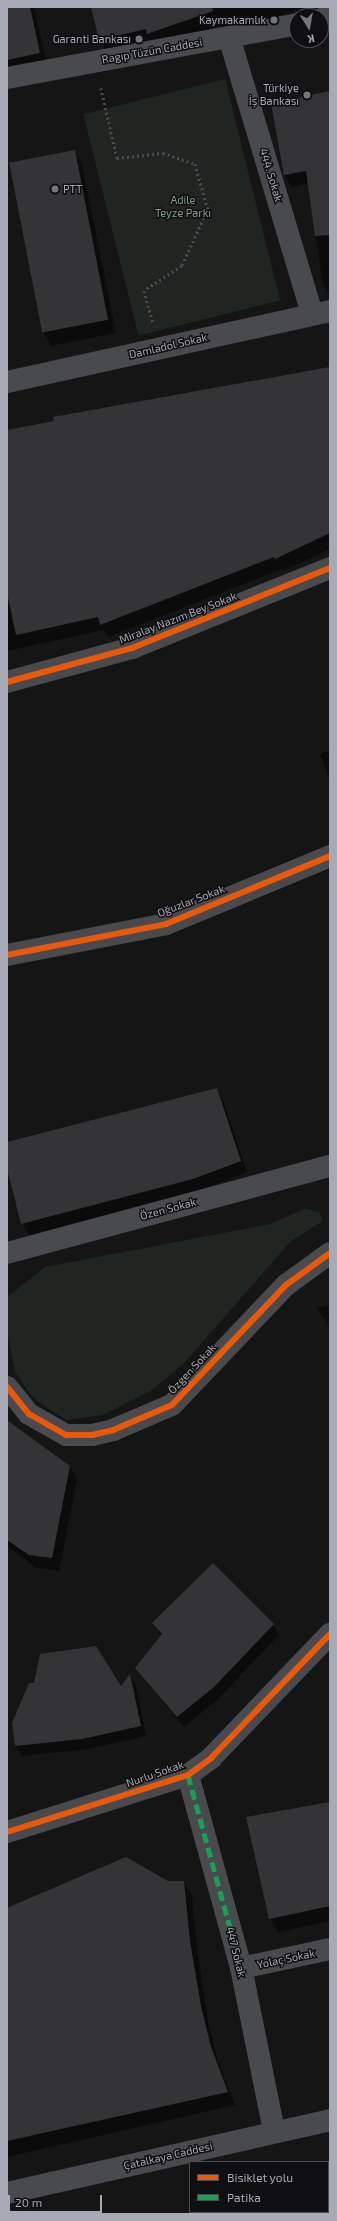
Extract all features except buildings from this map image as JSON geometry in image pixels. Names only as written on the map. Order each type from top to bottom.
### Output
[{"type":"street","name":"Ragıp Tüzün Caddesi","points":[[7,78],[289,26]]},
{"type":"street","name":"444. Sokak","points":[[229,37],[321,312]]},
{"type":"street","name":"Damladol Sokak","points":[[7,382],[321,312]]},
{"type":"street","name":"Miralay Nazım Bey Sokak","points":[[7,682],[132,648],[330,568]]},
{"type":"street","name":"Oğuzlar Sokak","points":[[7,955],[166,924],[330,856]]},
{"type":"street","name":"Özen Sokak","points":[[7,1252],[330,1166]]},
{"type":"street","name":"Özgen Sokak","points":[[7,1387],[29,1414],[66,1435],[92,1436],[113,1430],[172,1405],[286,1285],[330,1252]]},
{"type":"street","name":"Nurlu Sokak","points":[[7,1832],[188,1775],[211,1758],[330,1634]]},
{"type":"street","name":"447 Sokak","points":[[188,1775],[241,1968],[274,2131]]},
{"type":"street","name":"Yolaç Sokak","points":[[241,1968],[330,1949]]},
{"type":"street","name":"Çatalkaya Caddesi","points":[[7,2194],[274,2131],[330,2120]]},
{"type":"path","points":[[94,61],[117,158],[163,152],[195,164],[208,209],[182,266],[144,291],[159,348]]},
{"type":"green space","name":"Adile Teyze Parkı","points":[[225,79],[280,300],[138,336],[83,114]]},
{"type":"green space","points":[[306,1208],[320,1213],[323,1221],[291,1241],[185,1362],[151,1391],[103,1415],[66,1420],[33,1398],[15,1372],[7,1332],[7,1297],[45,1267],[270,1224]]},
{"type":"marked path","points":[[188,1775],[241,1968]]},
{"type":"cycle path","points":[[7,682],[132,648],[330,568]]},
{"type":"cycle path","points":[[7,955],[166,924],[330,856]]},
{"type":"cycle path","points":[[7,1387],[29,1414],[66,1435],[92,1435],[113,1430],[172,1405],[286,1285],[330,1253]]},
{"type":"cycle path","points":[[7,1832],[188,1775],[211,1758],[330,1634]]},
{"type":"place","name":"Kaymakamlık","points":[[274,20]]},
{"type":"place","name":"Garanti Bankası","points":[[139,39]]},
{"type":"place","name":"Türkiye İş Bankası","points":[[307,95]]},
{"type":"place","name":"PTT","points":[[55,189]]}]
